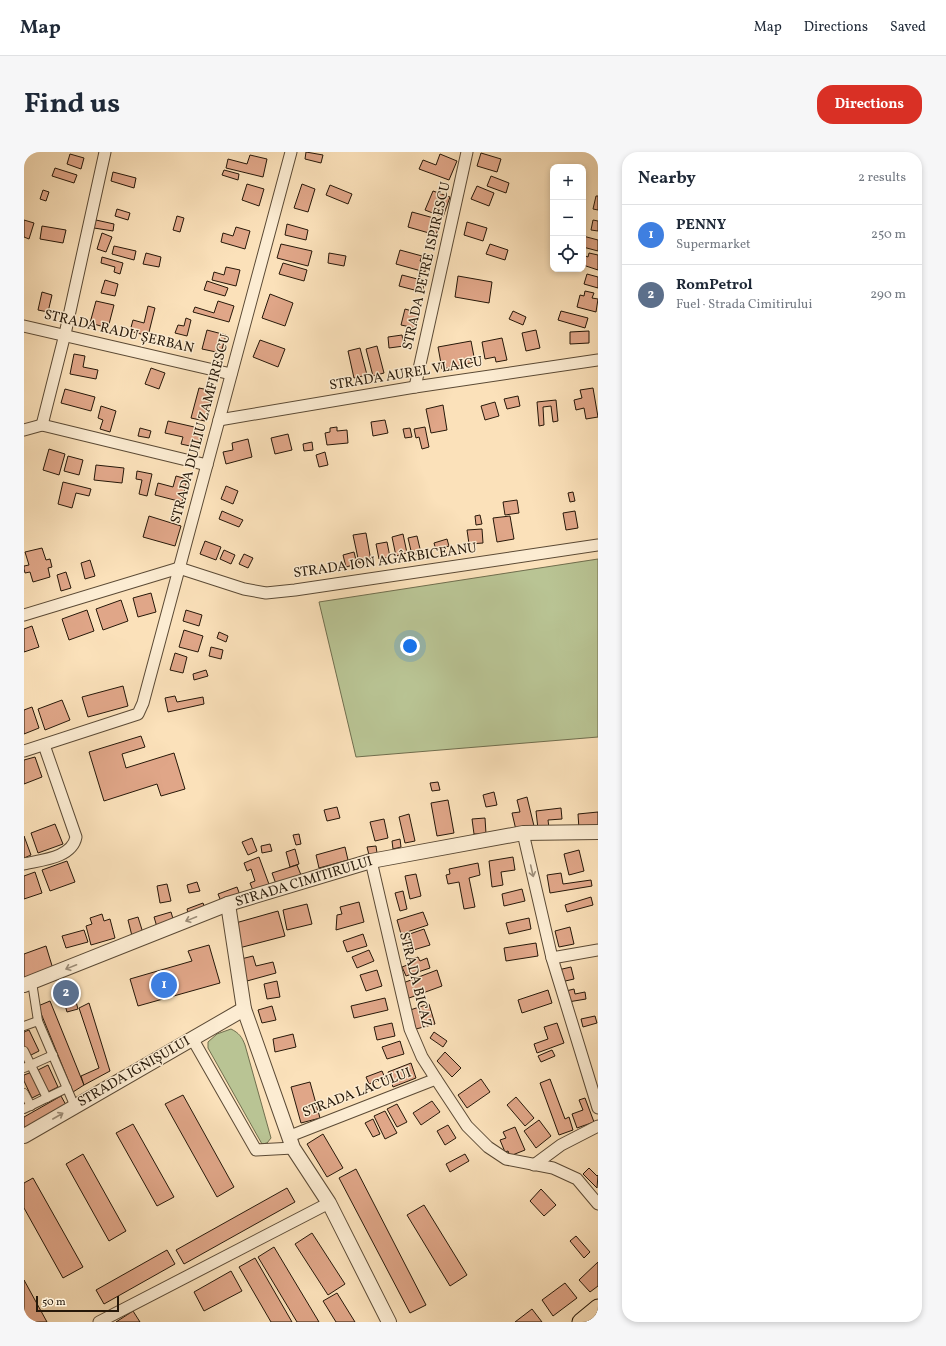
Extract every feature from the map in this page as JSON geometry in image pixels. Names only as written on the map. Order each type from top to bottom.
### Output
[{"type":"main road","points":[[581,1322],[598,1308]]},
{"type":"street","points":[[42,425],[65,334],[105,152]]},
{"type":"street","name":"STRADA DUILIU ZAMFIRESCU","points":[[44,744],[138,714],[143,703],[290,152]]},
{"type":"street","name":"STRADA PETRE ISPIRESCU","points":[[415,387],[467,152]]},
{"type":"street","name":"STRADA RADU ȘERBAN","points":[[24,326],[65,334],[231,374]]},
{"type":"street","name":"STRADA AUREL VLAICU","points":[[219,420],[415,387],[598,360]]},
{"type":"street","points":[[24,430],[42,425],[207,465]]},
{"type":"street","name":"STRADA ION AGÂRBICEANU","points":[[180,568],[244,589],[266,593],[598,545]]},
{"type":"street","points":[[24,615],[180,568]]},
{"type":"street","points":[[24,751],[44,744],[76,837],[74,845],[69,851],[24,864]]},
{"type":"street","name":"STRADA CIMITIRULUI","points":[[28,983],[228,904],[371,861],[523,833],[598,832]]},
{"type":"street","points":[[523,833],[552,958],[598,1108]]},
{"type":"street","name":"STRADA BICAZ","points":[[371,861],[410,1029],[422,1057],[467,1126],[488,1147],[506,1159],[553,1168],[577,1179],[598,1204]]},
{"type":"street","points":[[228,904],[244,1009],[291,1142],[329,1203],[389,1322]]},
{"type":"street","points":[[552,958],[598,950]]},
{"type":"street","points":[[28,983],[38,1021],[75,1106]]},
{"type":"street","name":"STRADA IGNIȘULUI","points":[[24,1136],[139,1068],[244,1009]]},
{"type":"street","points":[[24,1026],[38,1021]]},
{"type":"street","name":"STRADA LACULUI","points":[[192,1038],[256,1150],[291,1142],[436,1079]]},
{"type":"street","points":[[24,1051],[28,1067],[47,1098]]},
{"type":"street","points":[[28,1067],[53,1056]]},
{"type":"street","points":[[24,1093],[27,1108],[67,1088]]},
{"type":"street","points":[[534,1165],[561,1145],[598,1126]]},
{"type":"street","points":[[99,1322],[329,1203]]},
{"type":"green space","points":[[598,559],[598,737],[356,757],[319,602]]},
{"type":"green space","points":[[231,1029],[240,1036],[245,1045],[271,1138],[267,1143],[262,1144],[208,1048],[208,1042],[217,1034]]},
{"type":"building","points":[[306,152],[323,155],[321,163],[305,159]]},
{"type":"building","points":[[481,153],[501,159],[497,172],[477,166]]},
{"type":"building","points":[[70,154],[84,158],[81,169],[67,164]]},
{"type":"building","points":[[440,154],[457,161],[449,180],[419,169],[423,160],[436,165]]},
{"type":"building","points":[[250,155],[267,159],[263,177],[226,168],[228,159],[247,164]]},
{"type":"building","points":[[55,168],[77,175],[74,183],[52,176]]},
{"type":"building","points":[[224,170],[239,174],[238,180],[222,175]]},
{"type":"building","points":[[113,172],[136,178],[134,188],[111,181]]},
{"type":"building","points":[[491,176],[509,183],[506,193],[487,186]]},
{"type":"building","points":[[247,184],[264,189],[259,206],[242,200]]},
{"type":"building","points":[[302,184],[315,189],[308,212],[294,208]]},
{"type":"building","points":[[330,185],[352,194],[348,204],[326,195]]},
{"type":"building","points":[[477,186],[494,193],[489,206],[471,199]]},
{"type":"building","points":[[43,190],[49,192],[46,201],[40,199]]},
{"type":"building","points":[[433,191],[450,197],[443,217],[425,210]]},
{"type":"building","points":[[596,196],[598,196],[598,210],[593,209]]},
{"type":"building","points":[[117,209],[130,213],[128,220],[115,216]]},
{"type":"building","points":[[412,212],[441,220],[436,235],[408,227]]},
{"type":"building","points":[[177,216],[184,218],[180,232],[173,230]]},
{"type":"building","points":[[24,220],[34,223],[29,239],[24,237]]},
{"type":"building","points":[[96,220],[114,224],[113,231],[94,228]]},
{"type":"building","points":[[593,220],[598,221],[598,231],[591,230]]},
{"type":"building","points":[[467,222],[487,228],[483,241],[464,235]]},
{"type":"building","points":[[287,224],[308,230],[306,240],[285,235]]},
{"type":"building","points":[[42,226],[66,230],[63,243],[40,239]]},
{"type":"building","points":[[236,227],[250,231],[245,249],[221,242],[223,233],[233,236]]},
{"type":"building","points":[[102,233],[112,237],[106,252],[97,249]]},
{"type":"building","points":[[586,237],[598,240],[598,251],[586,248]]},
{"type":"building","points":[[281,244],[312,251],[308,266],[277,258]]},
{"type":"building","points":[[490,244],[508,250],[505,260],[486,254]]},
{"type":"building","points":[[114,246],[136,251],[134,260],[112,254]]},
{"type":"building","points":[[400,250],[422,256],[420,261],[427,263],[425,272],[396,264]]},
{"type":"building","points":[[146,253],[161,257],[159,267],[143,264]]},
{"type":"building","points":[[329,253],[346,256],[344,266],[328,263]]},
{"type":"building","points":[[589,253],[598,255],[598,270],[586,266],[586,256],[588,257]]},
{"type":"building","points":[[102,257],[123,263],[120,274],[114,272],[115,267],[101,263]]},
{"type":"building","points":[[283,263],[307,270],[304,281],[279,274]]},
{"type":"building","points":[[226,267],[240,270],[236,286],[212,280],[214,272],[224,275]]},
{"type":"building","points":[[587,274],[598,277],[598,288],[584,284]]},
{"type":"building","points":[[402,275],[425,281],[422,292],[399,286]]},
{"type":"building","points":[[458,276],[492,282],[489,303],[455,297]]},
{"type":"building","points":[[105,280],[118,284],[115,296],[101,293]]},
{"type":"building","points":[[207,281],[228,288],[225,296],[204,290]]},
{"type":"building","points":[[585,291],[594,293],[592,298],[598,299],[596,312],[577,307],[580,295],[584,296]]},
{"type":"building","points":[[42,292],[52,295],[48,312],[38,310]]},
{"type":"building","points":[[270,294],[293,303],[285,326],[262,318]]},
{"type":"building","points":[[96,301],[114,305],[108,328],[90,323]]},
{"type":"building","points":[[218,301],[234,306],[229,322],[193,312],[195,307],[214,313]]},
{"type":"building","points":[[148,306],[155,308],[148,336],[130,331],[133,320],[144,323]]},
{"type":"building","points":[[405,309],[419,313],[415,328],[401,325]]},
{"type":"building","points":[[513,311],[526,317],[523,325],[509,319]]},
{"type":"building","points":[[561,311],[588,318],[585,328],[558,320]]},
{"type":"building","points":[[186,318],[191,320],[187,336],[175,333],[178,325],[184,326]]},
{"type":"building","points":[[207,330],[226,335],[221,353],[202,349]]},
{"type":"building","points":[[536,330],[540,348],[526,351],[522,333]]},
{"type":"building","points":[[589,331],[589,343],[570,344],[570,332]]},
{"type":"building","points":[[402,335],[404,346],[389,348],[388,337]]},
{"type":"building","points":[[502,338],[507,360],[496,362],[495,357],[485,359],[482,342]]},
{"type":"building","points":[[260,340],[285,349],[278,367],[253,357]]},
{"type":"building","points":[[471,341],[475,362],[442,369],[438,347]]},
{"type":"building","points":[[377,346],[384,373],[373,376],[366,349]]},
{"type":"building","points":[[360,348],[367,375],[354,378],[348,351]]},
{"type":"building","points":[[74,354],[85,356],[83,367],[98,370],[96,379],[70,374]]},
{"type":"building","points":[[151,368],[165,373],[159,389],[145,384]]},
{"type":"building","points":[[199,388],[213,391],[205,421],[191,418]]},
{"type":"building","points":[[593,388],[598,417],[586,419],[584,408],[576,410],[574,400],[582,398],[580,390]]},
{"type":"building","points":[[65,389],[95,397],[91,411],[61,403]]},
{"type":"building","points":[[518,396],[520,406],[507,409],[504,399]]},
{"type":"building","points":[[556,400],[558,421],[553,422],[551,406],[543,407],[544,425],[539,426],[537,402]]},
{"type":"building","points":[[495,402],[499,416],[485,420],[481,406]]},
{"type":"building","points":[[443,405],[447,430],[431,433],[426,409]]},
{"type":"building","points":[[101,406],[116,411],[110,432],[100,429],[103,420],[98,418]]},
{"type":"building","points":[[385,420],[388,433],[373,436],[371,422]]},
{"type":"building","points":[[168,421],[203,429],[199,448],[181,444],[183,437],[165,433]]},
{"type":"building","points":[[337,427],[337,431],[347,430],[348,443],[327,445],[325,433],[330,432],[330,428]]},
{"type":"building","points":[[425,427],[429,447],[422,449],[419,437],[416,438],[414,429]]},
{"type":"building","points":[[140,428],[151,431],[149,438],[138,436]]},
{"type":"building","points":[[410,428],[412,437],[405,438],[403,429]]},
{"type":"building","points":[[288,434],[292,450],[275,454],[271,438]]},
{"type":"building","points":[[248,439],[252,457],[226,464],[223,452],[233,450],[232,443]]},
{"type":"building","points":[[312,442],[313,450],[304,451],[303,444]]},
{"type":"building","points":[[49,449],[65,454],[59,475],[43,470]]},
{"type":"building","points":[[325,452],[328,465],[319,467],[316,455]]},
{"type":"building","points":[[68,456],[83,460],[79,475],[64,471]]},
{"type":"building","points":[[96,465],[124,468],[122,483],[94,480]]},
{"type":"building","points":[[137,471],[152,474],[147,496],[139,494],[142,480],[136,479]]},
{"type":"building","points":[[176,476],[187,479],[182,502],[155,495],[158,483],[173,487]]},
{"type":"building","points":[[63,482],[91,489],[89,496],[76,493],[72,508],[58,504]]},
{"type":"building","points":[[226,486],[238,491],[233,504],[221,499]]},
{"type":"building","points":[[573,492],[575,501],[570,502],[568,493]]},
{"type":"building","points":[[517,500],[519,513],[505,515],[503,502]]},
{"type":"building","points":[[222,511],[243,520],[239,527],[219,519]]},
{"type":"building","points":[[575,511],[578,528],[566,530],[563,513]]},
{"type":"building","points":[[480,515],[482,524],[476,525],[475,516]]},
{"type":"building","points":[[149,516],[181,526],[175,546],[143,537]]},
{"type":"building","points":[[510,516],[514,539],[497,542],[493,518]]},
{"type":"building","points":[[482,529],[483,543],[469,544],[467,530]]},
{"type":"building","points":[[366,533],[371,561],[359,563],[353,535]]},
{"type":"building","points":[[403,534],[407,553],[396,556],[392,537]]},
{"type":"building","points":[[417,536],[421,553],[412,555],[408,538]]},
{"type":"building","points":[[447,539],[449,546],[436,550],[434,543]]},
{"type":"building","points":[[205,541],[221,547],[216,560],[200,554]]},
{"type":"building","points":[[387,542],[390,557],[379,559],[376,544]]},
{"type":"building","points":[[42,548],[46,560],[50,559],[52,567],[48,568],[50,577],[33,582],[30,572],[25,573],[24,566],[29,565],[25,552]]},
{"type":"building","points":[[224,550],[235,555],[231,564],[220,559]]},
{"type":"building","points":[[354,552],[357,564],[346,567],[343,555]]},
{"type":"building","points":[[244,554],[253,558],[248,568],[239,564]]},
{"type":"building","points":[[90,560],[95,576],[85,579],[81,563]]},
{"type":"building","points":[[66,572],[71,588],[61,591],[57,575]]},
{"type":"building","points":[[151,593],[156,612],[138,617],[133,598]]},
{"type":"building","points":[[121,600],[128,621],[103,630],[96,609]]},
{"type":"building","points":[[87,610],[94,631],[69,640],[62,619]]},
{"type":"building","points":[[186,610],[202,615],[199,626],[183,621]]},
{"type":"building","points":[[32,626],[39,647],[24,652],[24,629]]},
{"type":"building","points":[[184,630],[203,636],[198,652],[179,647]]},
{"type":"building","points":[[219,632],[228,636],[226,642],[217,638]]},
{"type":"building","points":[[211,647],[223,650],[221,659],[209,656]]},
{"type":"building","points":[[175,653],[187,657],[183,673],[170,670]]},
{"type":"building","points":[[206,670],[208,676],[194,680],[193,674]]},
{"type":"building","points":[[123,686],[128,706],[88,717],[82,697]]},
{"type":"building","points":[[175,696],[177,702],[203,697],[204,704],[168,712],[165,698]]},
{"type":"building","points":[[62,700],[70,720],[45,730],[38,709]]},
{"type":"building","points":[[32,707],[39,728],[24,734],[24,710]]},
{"type":"building","points":[[141,736],[145,747],[122,754],[126,768],[174,753],[185,789],[161,796],[157,784],[104,801],[89,752]]},
{"type":"building","points":[[35,757],[42,777],[24,784],[24,760]]},
{"type":"building","points":[[438,782],[440,790],[432,791],[430,783]]},
{"type":"building","points":[[494,792],[497,805],[486,807],[483,795]]},
{"type":"building","points":[[527,797],[534,826],[516,830],[512,813],[520,812],[517,800]]},
{"type":"building","points":[[448,800],[454,833],[437,836],[431,803]]},
{"type":"building","points":[[337,807],[340,818],[327,821],[324,810]]},
{"type":"building","points":[[561,808],[562,819],[548,820],[549,828],[538,829],[536,811]]},
{"type":"building","points":[[598,812],[598,827],[579,829],[578,814]]},
{"type":"building","points":[[409,814],[415,841],[405,843],[399,817]]},
{"type":"building","points":[[485,818],[486,834],[474,834],[472,819]]},
{"type":"building","points":[[384,819],[388,838],[375,841],[370,822]]},
{"type":"building","points":[[55,824],[63,844],[38,853],[31,833]]},
{"type":"building","points":[[299,834],[301,844],[296,845],[293,835]]},
{"type":"building","points":[[24,836],[31,855],[24,858]]},
{"type":"building","points":[[252,838],[257,851],[248,855],[242,842]]},
{"type":"building","points":[[400,839],[401,847],[393,849],[392,841]]},
{"type":"building","points":[[270,844],[272,851],[262,853],[261,846]]},
{"type":"building","points":[[376,846],[377,853],[369,855],[367,847]]},
{"type":"building","points":[[345,847],[348,860],[319,868],[316,855]]},
{"type":"building","points":[[295,849],[299,864],[290,867],[286,852]]},
{"type":"building","points":[[579,850],[584,871],[569,875],[564,854]]},
{"type":"building","points":[[259,857],[270,887],[254,893],[250,883],[255,881],[251,869],[247,871],[244,863]]},
{"type":"building","points":[[513,857],[515,870],[501,872],[503,885],[492,887],[489,861]]},
{"type":"building","points":[[67,861],[75,882],[50,891],[42,870]]},
{"type":"building","points":[[478,863],[480,875],[469,878],[475,907],[464,909],[459,882],[448,884],[446,875],[450,874],[449,869]]},
{"type":"building","points":[[297,865],[301,875],[276,884],[272,873]]},
{"type":"building","points":[[35,872],[42,893],[24,899],[24,876]]},
{"type":"building","points":[[561,873],[563,884],[591,880],[592,886],[550,893],[547,875]]},
{"type":"building","points":[[416,874],[421,896],[410,899],[405,876]]},
{"type":"building","points":[[197,882],[200,891],[189,893],[187,885]]},
{"type":"building","points":[[167,884],[171,901],[160,903],[157,886]]},
{"type":"building","points":[[237,887],[241,898],[222,904],[218,894]]},
{"type":"building","points":[[522,889],[525,901],[504,906],[502,894]]},
{"type":"building","points":[[403,891],[407,909],[400,911],[395,893]]},
{"type":"building","points":[[591,897],[593,905],[567,912],[565,905]]},
{"type":"building","points":[[359,902],[364,922],[336,930],[337,915],[342,914],[340,907]]},
{"type":"building","points":[[203,903],[206,912],[189,917],[187,909]]},
{"type":"building","points":[[307,904],[312,924],[287,930],[283,910]]},
{"type":"building","points":[[278,911],[285,936],[239,948],[232,924]]},
{"type":"building","points":[[171,912],[174,922],[157,927],[154,917]]},
{"type":"building","points":[[423,912],[428,925],[401,934],[397,920]]},
{"type":"building","points":[[102,914],[104,921],[110,919],[115,938],[91,945],[86,926],[92,924],[90,918]]},
{"type":"building","points":[[138,917],[143,933],[132,936],[128,920]]},
{"type":"building","points":[[529,918],[531,929],[509,934],[506,923]]},
{"type":"building","points":[[570,927],[574,944],[559,947],[555,931]]},
{"type":"building","points":[[424,929],[430,945],[410,951],[404,936]]},
{"type":"building","points":[[84,930],[88,942],[66,948],[62,936]]},
{"type":"building","points":[[363,934],[367,946],[347,952],[343,941]]},
{"type":"building","points":[[536,943],[538,956],[506,961],[504,948]]},
{"type":"building","points":[[209,945],[220,983],[138,1006],[130,979],[192,961],[188,951]]},
{"type":"building","points":[[46,946],[53,969],[24,978],[24,954]]},
{"type":"building","points":[[369,950],[374,961],[357,968],[352,957]]},
{"type":"building","points":[[253,956],[256,966],[273,962],[276,973],[247,981],[241,959]]},
{"type":"building","points":[[418,957],[420,961],[427,958],[430,968],[406,976],[402,967],[410,964],[409,960]]},
{"type":"building","points":[[571,967],[574,979],[561,982],[558,970]]},
{"type":"building","points":[[377,970],[382,986],[366,991],[360,975]]},
{"type":"building","points":[[437,970],[442,986],[409,998],[403,983]]},
{"type":"building","points":[[277,981],[280,997],[267,999],[264,984]]},
{"type":"building","points":[[574,989],[575,994],[585,992],[586,999],[568,1002],[566,991]]},
{"type":"building","points":[[548,990],[552,1003],[522,1013],[518,1000]]},
{"type":"building","points":[[73,991],[78,1009],[67,1012],[62,994]]},
{"type":"building","points":[[385,998],[388,1010],[354,1018],[351,1006]]},
{"type":"building","points":[[50,1001],[84,1085],[73,1092],[38,1006]]},
{"type":"building","points":[[89,1003],[110,1071],[84,1085],[81,1076],[99,1068],[79,1008]]},
{"type":"building","points":[[429,1004],[435,1024],[416,1029],[410,1010]]},
{"type":"building","points":[[272,1006],[276,1020],[262,1023],[258,1010]]},
{"type":"building","points":[[595,1016],[597,1023],[583,1027],[581,1019]]},
{"type":"building","points":[[392,1023],[395,1036],[377,1040],[374,1027]]},
{"type":"building","points":[[557,1023],[564,1043],[537,1053],[534,1044],[548,1039],[544,1027]]},
{"type":"building","points":[[29,1030],[39,1051],[29,1056],[24,1046],[24,1032]]},
{"type":"building","points":[[434,1032],[447,1041],[443,1047],[430,1038]]},
{"type":"building","points":[[293,1034],[296,1047],[275,1052],[273,1039]]},
{"type":"building","points":[[400,1041],[404,1054],[387,1059],[382,1047]]},
{"type":"building","points":[[552,1050],[555,1056],[541,1062],[538,1056]]},
{"type":"building","points":[[445,1052],[461,1068],[452,1077],[437,1061]]},
{"type":"building","points":[[411,1063],[416,1078],[393,1087],[388,1072]]},
{"type":"building","points":[[48,1065],[58,1087],[48,1092],[38,1070]]},
{"type":"building","points":[[382,1071],[385,1078],[369,1084],[366,1077]]},
{"type":"building","points":[[32,1072],[42,1093],[32,1098],[24,1081],[24,1075]]},
{"type":"building","points":[[481,1079],[490,1092],[467,1108],[458,1095]]},
{"type":"building","points":[[550,1079],[565,1119],[569,1117],[573,1130],[559,1135],[540,1083]]},
{"type":"building","points":[[310,1082],[320,1118],[301,1123],[291,1087]]},
{"type":"building","points":[[183,1095],[234,1187],[217,1197],[165,1104]]},
{"type":"building","points":[[61,1096],[66,1105],[24,1128],[24,1117]]},
{"type":"building","points":[[516,1097],[534,1118],[525,1126],[507,1105]]},
{"type":"building","points":[[585,1098],[594,1122],[577,1128],[572,1114],[583,1110],[579,1100]]},
{"type":"building","points":[[432,1101],[440,1112],[421,1125],[413,1113]]},
{"type":"building","points":[[397,1104],[407,1122],[397,1127],[387,1109]]},
{"type":"building","points":[[385,1111],[397,1133],[385,1139],[374,1116]]},
{"type":"building","points":[[373,1119],[380,1134],[373,1137],[365,1123]]},
{"type":"building","points":[[539,1120],[551,1136],[536,1148],[524,1131]]},
{"type":"building","points":[[133,1124],[174,1197],[157,1206],[116,1133]]},
{"type":"building","points":[[448,1125],[456,1138],[445,1145],[437,1131]]},
{"type":"building","points":[[515,1127],[525,1150],[510,1156],[508,1151],[505,1152],[500,1140],[506,1138],[503,1132]]},
{"type":"building","points":[[323,1134],[343,1168],[327,1177],[307,1144]]},
{"type":"building","points":[[83,1154],[126,1231],[109,1241],[66,1164]]},
{"type":"building","points":[[465,1154],[469,1161],[450,1172],[446,1164]]},
{"type":"building","points":[[589,1168],[597,1176],[598,1175],[597,1188],[583,1174]]},
{"type":"building","points":[[356,1169],[426,1305],[410,1313],[339,1178]]},
{"type":"building","points":[[33,1178],[83,1267],[63,1278],[24,1208],[24,1183]]},
{"type":"building","points":[[287,1188],[295,1202],[184,1264],[176,1250]]},
{"type":"building","points":[[541,1189],[556,1205],[544,1216],[530,1201]]},
{"type":"building","points":[[424,1205],[467,1275],[450,1286],[407,1215]]},
{"type":"building","points":[[312,1233],[345,1284],[328,1295],[295,1244]]},
{"type":"building","points":[[576,1236],[590,1252],[584,1258],[570,1241]]},
{"type":"building","points":[[274,1247],[319,1322],[297,1322],[258,1257]]},
{"type":"building","points":[[167,1250],[175,1264],[104,1304],[96,1290]]},
{"type":"building","points":[[255,1258],[292,1322],[271,1322],[239,1267]]},
{"type":"building","points":[[598,1262],[598,1286],[590,1292],[579,1280]]},
{"type":"building","points":[[231,1271],[242,1291],[204,1311],[194,1292]]},
{"type":"building","points":[[24,1280],[47,1322],[27,1322],[24,1317]]},
{"type":"building","points":[[565,1283],[577,1298],[553,1316],[542,1300]]},
{"type":"building","points":[[337,1293],[355,1322],[336,1322],[323,1301]]},
{"type":"building","points":[[532,1309],[542,1322],[515,1322]]},
{"type":"building","points":[[133,1311],[140,1322],[116,1322]]},
{"type":"place","name":"PENNY","points":[[164,985]]},
{"type":"place","name":"RomPetrol","points":[[66,993]]}]
